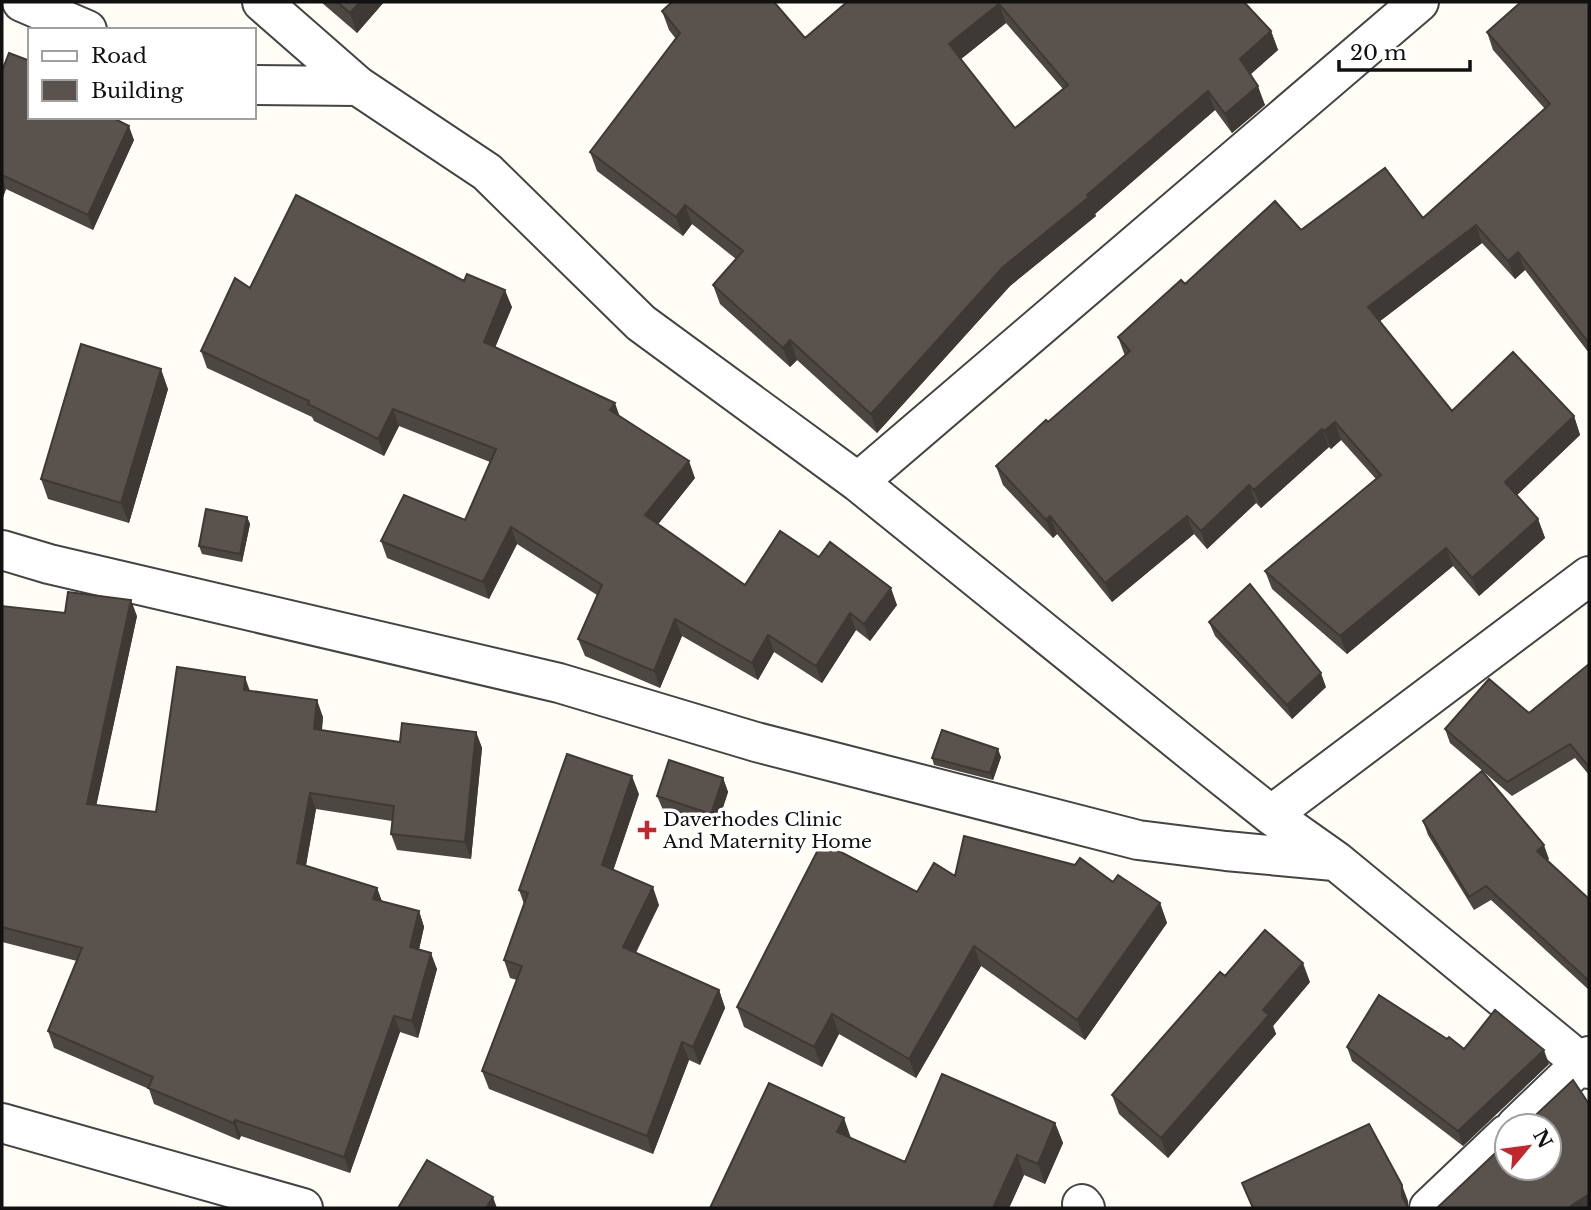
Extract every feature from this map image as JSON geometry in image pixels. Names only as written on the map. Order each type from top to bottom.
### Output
[{"type":"street","points":[[22,2],[82,28]]},
{"type":"street","points":[[262,2],[358,86],[487,172],[641,323],[858,482],[1271,815],[1336,861],[1587,1062],[1532,1112]]},
{"type":"street","points":[[858,482],[1419,2]]},
{"type":"street","points":[[256,85],[358,86]]},
{"type":"street","points":[[2,550],[50,564],[559,683],[756,742],[1138,840],[1336,861]]},
{"type":"street","points":[[1271,815],[1589,576]]},
{"type":"street","points":[[2,1123],[303,1208]]},
{"type":"street","points":[[1429,1208],[1493,1147]]},
{"type":"building","points":[[337,2],[360,2],[350,13]]},
{"type":"building","points":[[672,2],[774,2],[805,38],[847,2],[1244,2],[1271,31],[1240,59],[1258,86],[1225,114],[1208,91],[1087,195],[1089,197],[1003,267],[871,414],[790,340],[783,348],[713,285],[743,251],[685,205],[676,217],[590,152],[680,33],[662,11]],"holes":[[[999,4],[1068,85],[1015,128],[949,44]]]},
{"type":"building","points":[[1521,2],[1589,2],[1589,343],[1518,252],[1508,261],[1476,225],[1368,307],[1452,411],[1513,352],[1574,416],[1505,482],[1538,519],[1472,578],[1446,548],[1340,636],[1265,571],[1381,475],[1335,422],[1324,431],[1322,429],[1254,490],[1249,485],[1201,531],[1187,516],[1105,583],[1050,516],[1046,520],[996,466],[1046,420],[1048,422],[1130,351],[1118,337],[1181,280],[1185,284],[1275,201],[1301,230],[1385,168],[1423,218],[1550,104],[1487,32]]},
{"type":"building","points":[[9,53],[28,60],[28,119],[115,119],[129,126],[88,215],[2,175],[2,71]]},
{"type":"building","points":[[296,195],[464,281],[467,274],[505,290],[484,342],[615,403],[610,410],[689,461],[645,515],[745,585],[780,531],[819,557],[830,542],[891,588],[864,624],[850,613],[816,666],[768,635],[752,663],[675,619],[654,671],[578,639],[602,585],[511,527],[483,582],[381,541],[404,495],[465,520],[496,449],[393,409],[378,439],[308,404],[309,401],[201,351],[235,278],[250,288]]},
{"type":"building","points":[[81,344],[161,369],[121,503],[41,479]]},
{"type":"building","points":[[206,509],[247,517],[240,554],[199,546]]},
{"type":"building","points":[[1250,584],[1321,673],[1287,705],[1209,622]]},
{"type":"building","points":[[68,592],[131,600],[87,804],[156,812],[177,667],[245,677],[244,690],[317,700],[314,729],[400,742],[402,723],[476,732],[465,842],[391,834],[394,806],[310,793],[297,863],[377,888],[373,899],[419,911],[410,947],[431,953],[412,1021],[394,1016],[344,1157],[235,1120],[233,1123],[148,1088],[153,1077],[48,1031],[82,948],[2,927],[2,606],[65,613]]},
{"type":"building","points":[[1589,664],[1589,767],[1570,744],[1507,782],[1445,729],[1489,679],[1529,713]]},
{"type":"building","points":[[942,730],[998,749],[990,773],[932,758]]},
{"type":"building","points":[[567,754],[632,776],[602,865],[653,887],[623,947],[719,990],[693,1047],[682,1042],[647,1136],[482,1071],[522,966],[504,960],[528,893],[519,890]]},
{"type":"building","points":[[669,760],[723,778],[711,814],[657,796]]},
{"type":"building","points":[[1482,771],[1544,845],[1537,851],[1589,899],[1589,981],[1486,886],[1469,897],[1423,821]]},
{"type":"building","points":[[964,836],[1075,865],[1080,858],[1113,882],[1118,875],[1160,903],[1077,1020],[974,946],[909,1059],[832,1014],[814,1047],[737,1007],[822,842],[917,892],[934,863],[955,876]]},
{"type":"building","points":[[1265,930],[1303,963],[1263,1010],[1269,1015],[1161,1138],[1112,1095],[1220,972],[1225,976]]},
{"type":"building","points":[[1379,995],[1464,1049],[1495,1010],[1544,1050],[1458,1131],[1347,1047]]},
{"type":"building","points":[[942,1074],[1055,1123],[1038,1164],[1017,1155],[993,1208],[710,1208],[769,1083],[844,1118],[837,1132],[905,1162]]},
{"type":"building","points":[[1573,1080],[1589,1104],[1589,1194],[1568,1208],[1437,1208],[1493,1155],[1493,1182],[1563,1182],[1563,1112],[1539,1112]]},
{"type":"building","points":[[1369,1124],[1402,1185],[1402,1196],[1410,1208],[1253,1208],[1242,1183]]},
{"type":"building","points":[[427,1160],[493,1197],[486,1208],[398,1208]]},
{"type":"place","name":"Daverhodes Clinic And Maternity Home","points":[[647,830]]}]
